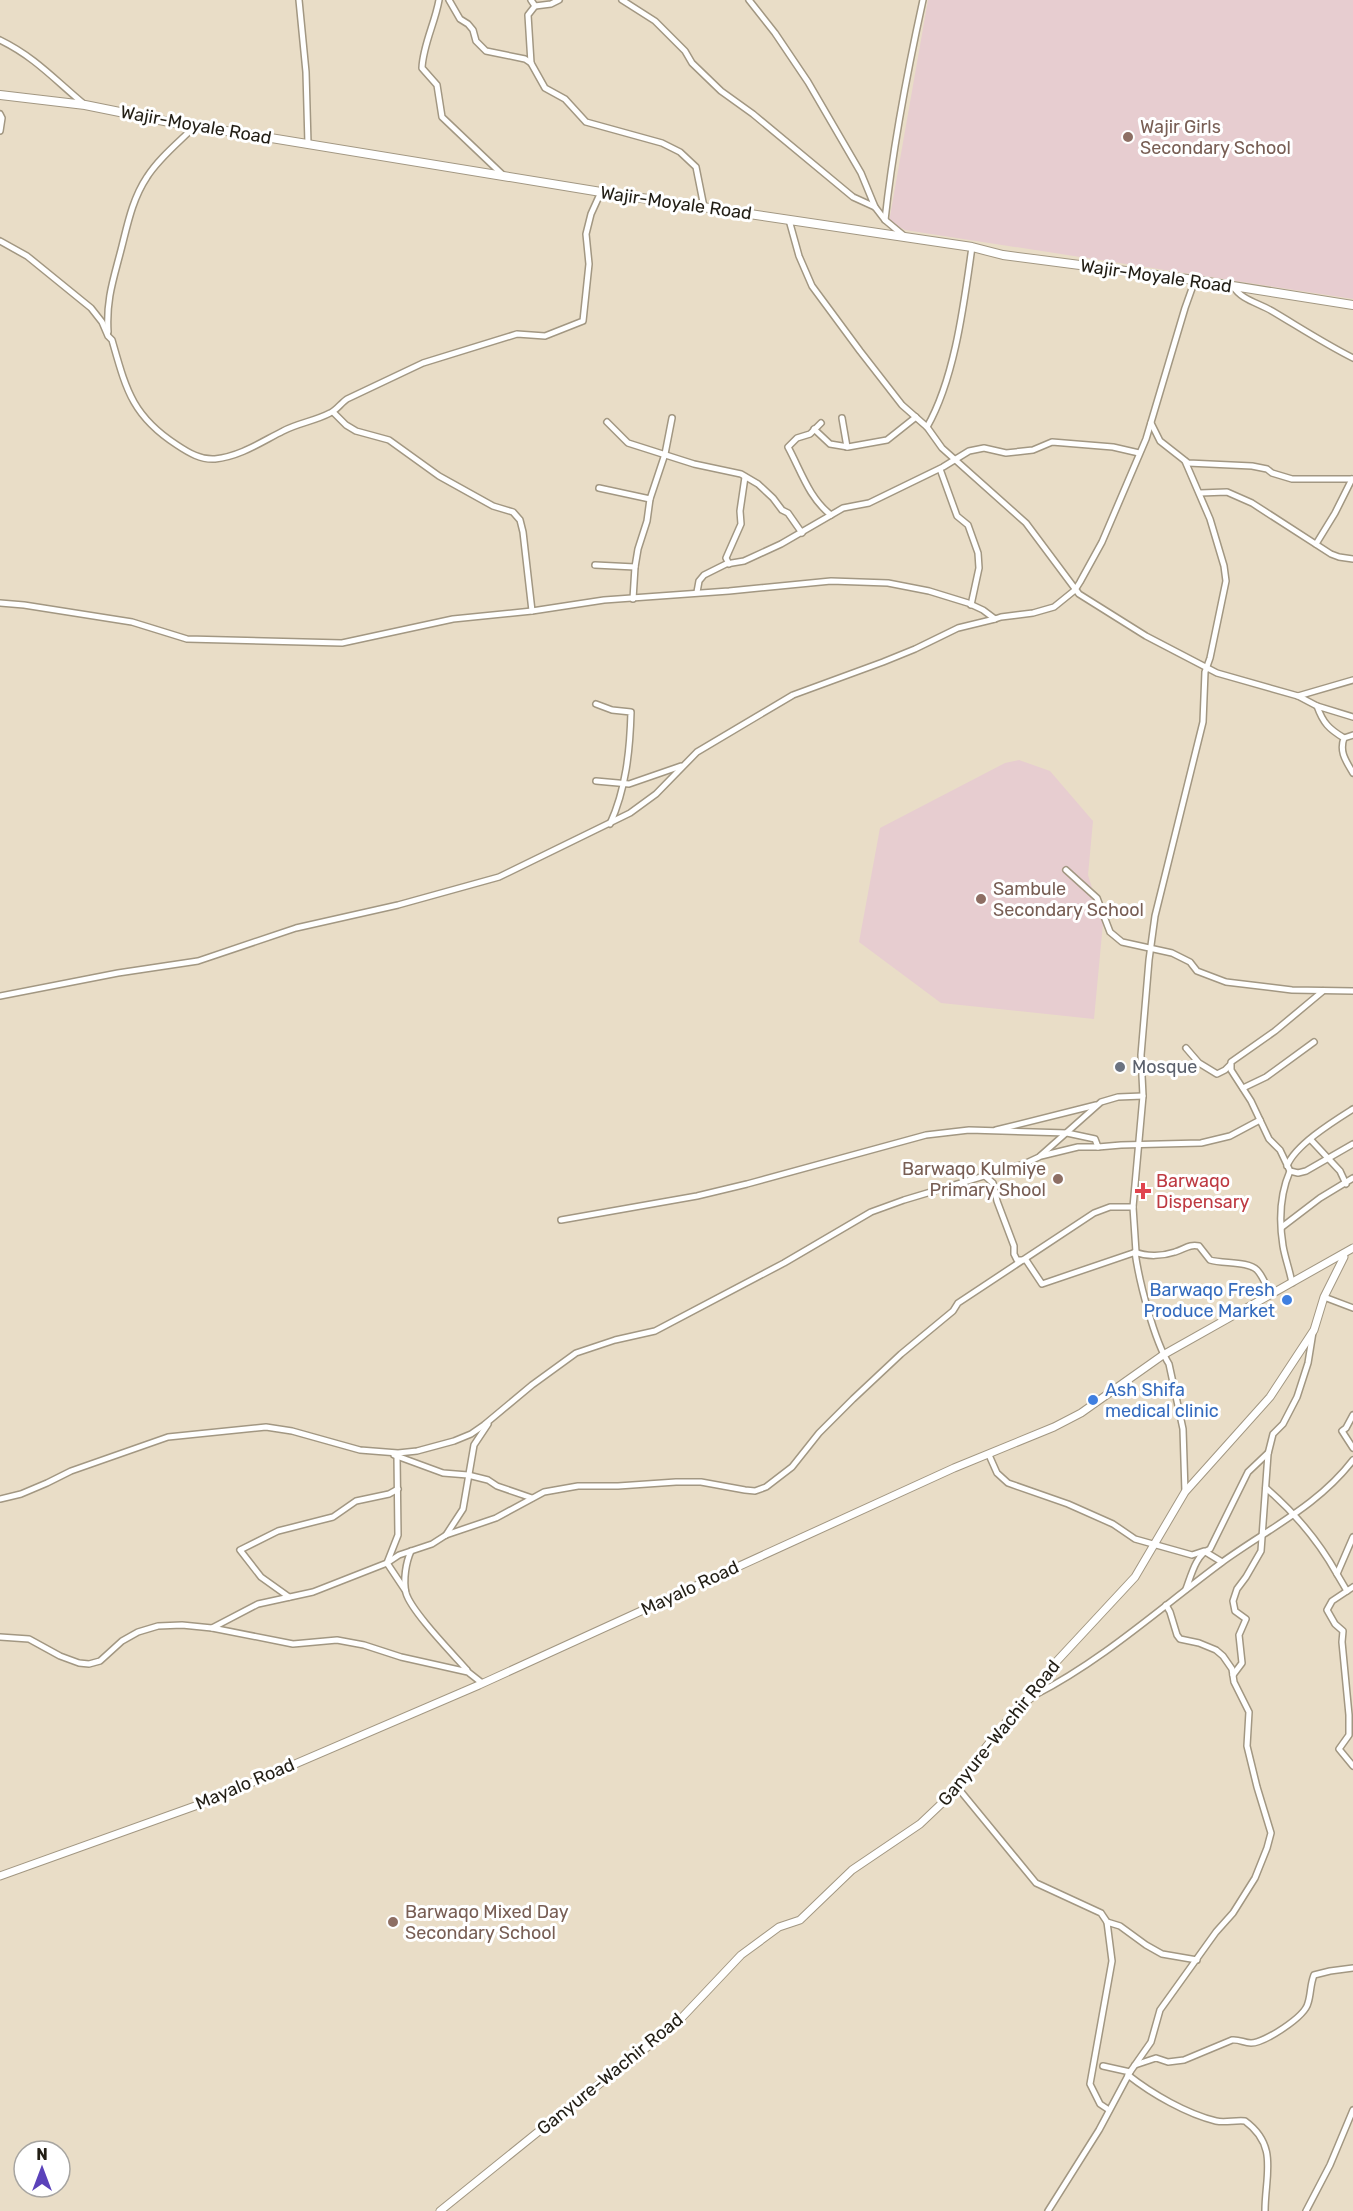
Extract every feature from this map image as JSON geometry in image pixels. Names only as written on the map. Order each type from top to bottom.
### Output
[{"type":"main road","name":"Wajir-Moyale Road","points":[[0,95],[85,105],[194,127],[601,192],[904,236],[972,247],[1003,255],[1195,280],[1353,305]]},
{"type":"street","points":[[299,0],[306,72],[308,144]]},
{"type":"street","points":[[440,0],[425,49],[422,68],[437,85],[442,117],[505,177]]},
{"type":"street","points":[[449,0],[460,19],[473,30],[476,40],[486,51],[525,59],[531,63]]},
{"type":"street","points":[[559,0],[551,4],[533,3],[528,15],[531,63],[545,88],[565,99],[586,122],[662,143],[680,152],[696,167],[704,207]]},
{"type":"street","points":[[622,0],[664,28],[685,51],[692,63],[721,91],[753,114],[853,197],[875,207]]},
{"type":"street","points":[[749,0],[775,33],[808,82],[861,173],[875,207],[885,220],[904,236]]},
{"type":"street","points":[[885,220],[891,163],[904,86],[923,0]]},
{"type":"street","points":[[0,40],[21,50],[85,105]]},
{"type":"street","points":[[0,114],[2,118],[0,131]]},
{"type":"street","points":[[108,336],[107,313],[110,284],[131,210],[146,177],[194,127]]},
{"type":"street","points":[[0,241],[27,256],[91,308],[112,340],[130,396],[144,419],[190,453],[216,459],[246,451],[285,430],[333,412],[347,399],[423,363],[517,334],[545,336],[583,321],[589,264],[586,234],[591,214],[601,192]]},
{"type":"street","points":[[789,220],[799,256],[813,286],[902,405],[927,427],[942,448],[1026,522],[1076,590],[1153,640],[1217,673],[1298,696],[1317,706],[1353,717]]},
{"type":"street","points":[[927,427],[946,382],[972,247]]},
{"type":"street","points":[[0,996],[96,976],[198,961],[296,928],[398,905],[511,872],[642,806],[697,752],[793,695],[904,654],[958,628],[1054,607],[1076,590],[1102,542],[1151,423],[1195,280]]},
{"type":"street","points":[[1233,286],[1248,300],[1269,309],[1353,358]]},
{"type":"street","points":[[333,412],[356,431],[389,440],[439,476],[493,506],[513,512],[520,520],[532,611]]},
{"type":"street","points":[[842,417],[847,447]]},
{"type":"street","points":[[814,429],[830,444],[847,447],[887,440],[916,417]]},
{"type":"street","points":[[633,599],[635,567],[647,521],[650,499],[665,454],[672,418]]},
{"type":"street","points":[[607,422],[628,443],[745,477],[773,498],[782,510],[788,513],[802,533]]},
{"type":"street","points":[[821,423],[810,434],[797,438],[788,447],[811,493],[823,509],[831,515]]},
{"type":"street","points":[[1151,423],[1160,441],[1178,453],[1185,461],[1200,493],[1224,566],[1226,581],[1205,674],[1203,722],[1159,898],[1151,947],[1142,1025],[1143,1096],[1133,1207],[1135,1252],[1147,1304],[1163,1355],[1169,1364],[1183,1428],[1185,1492]]},
{"type":"street","points":[[697,592],[699,581],[704,575],[729,564],[744,561],[802,533],[843,508],[869,503],[940,469],[969,451],[984,448],[1006,453],[1033,450],[1049,442],[1113,447],[1139,453]]},
{"type":"street","points":[[1185,461],[1192,464],[1260,467],[1292,479],[1352,479],[1316,544]]},
{"type":"street","points":[[940,469],[957,516],[968,525],[978,553],[979,568],[971,605]]},
{"type":"street","points":[[729,564],[726,558],[741,524],[740,511],[745,477]]},
{"type":"street","points":[[599,488],[650,499]]},
{"type":"street","points":[[1200,493],[1227,492],[1252,502],[1339,557],[1353,559]]},
{"type":"street","points":[[595,565],[635,567]]},
{"type":"street","points":[[0,603],[132,622],[187,639],[290,640],[328,644],[453,619],[532,611],[604,600],[843,581],[888,583],[922,589],[971,605],[995,620]]},
{"type":"street","points":[[1298,696],[1353,680]]},
{"type":"street","points":[[596,704],[612,710],[631,712],[630,744],[623,783],[618,808],[610,824]]},
{"type":"street","points":[[1317,706],[1322,720],[1330,730],[1344,738],[1353,735]]},
{"type":"street","points":[[1344,738],[1341,745],[1342,753],[1353,773]]},
{"type":"street","points":[[596,781],[628,784],[682,765]]},
{"type":"street","points":[[1065,870],[1097,898],[1110,932],[1122,942],[1172,953],[1190,962],[1197,971],[1226,982],[1275,989],[1353,991]]},
{"type":"street","points":[[1186,1048],[1199,1063],[1217,1074],[1275,1031],[1323,991]]},
{"type":"street","points":[[1244,1088],[1266,1077],[1314,1042]]},
{"type":"street","points":[[1230,1065],[1269,1139],[1280,1150],[1288,1169],[1298,1173],[1306,1171],[1353,1144]]},
{"type":"street","points":[[993,1131],[1096,1105],[1118,1097],[1143,1096]]},
{"type":"street","points":[[1039,1157],[1096,1105]]},
{"type":"street","points":[[1292,1284],[1283,1246],[1281,1201],[1288,1169],[1292,1158],[1311,1140],[1331,1122],[1353,1109]]},
{"type":"street","points":[[0,1499],[21,1494],[70,1471],[168,1437],[266,1427],[292,1431],[360,1450],[388,1452],[417,1451],[454,1441],[471,1434],[576,1353],[655,1331],[784,1263],[871,1212],[1024,1164],[1039,1157],[1078,1148],[1208,1142],[1230,1136],[1260,1120]]},
{"type":"street","points":[[561,1220],[707,1194],[926,1135],[969,1130],[1067,1133],[1095,1139],[1098,1147]]},
{"type":"street","points":[[1311,1140],[1341,1171],[1346,1184]]},
{"type":"street","points":[[985,1176],[993,1183],[997,1201],[1014,1246],[1014,1254],[1017,1260],[1026,1260]]},
{"type":"street","points":[[1282,1227],[1320,1198],[1353,1178]]},
{"type":"street","points":[[212,1628],[258,1604],[313,1592],[387,1563],[399,1555],[432,1544],[446,1535],[496,1518],[544,1492],[597,1485],[618,1486],[641,1483],[701,1482],[755,1491],[766,1487],[792,1467],[819,1432],[958,1303],[1101,1209],[1133,1207]]},
{"type":"street","points":[[1026,1260],[1042,1284],[1135,1252],[1144,1256],[1164,1255],[1178,1252],[1188,1246],[1199,1246],[1210,1260],[1255,1268],[1271,1296]]},
{"type":"street","name":"Mayalo Road","points":[[0,1876],[209,1801],[483,1683],[943,1473],[1054,1427],[1081,1413],[1163,1355],[1353,1248]]},
{"type":"street","name":"Ganyure-Wachir Road","points":[[440,2211],[672,2028],[741,1956],[779,1927],[800,1920],[852,1870],[920,1824],[958,1788],[986,1747],[1016,1710],[1033,1696],[1056,1662],[1135,1577],[1185,1492],[1270,1397],[1314,1330],[1324,1297],[1344,1257],[1343,1254]]},
{"type":"street","points":[[1324,1297],[1353,1308]]},
{"type":"street","points":[[1233,1675],[1242,1663],[1239,1635],[1246,1619],[1236,1611],[1233,1601],[1237,1589],[1261,1551],[1260,1537],[1273,1434],[1282,1425],[1297,1397],[1308,1363],[1314,1330]]},
{"type":"street","points":[[446,1535],[463,1509],[474,1445],[496,1413]]},
{"type":"street","points":[[1353,1415],[1342,1431],[1353,1448]]},
{"type":"street","points":[[388,1452],[443,1473],[468,1475],[488,1480],[497,1486],[531,1498]]},
{"type":"street","points":[[988,1455],[996,1473],[1008,1483],[1068,1504],[1113,1524],[1135,1539],[1192,1555],[1210,1549],[1248,1472],[1269,1452]]},
{"type":"street","points":[[387,1563],[398,1535],[397,1456]]},
{"type":"street","points":[[1033,1696],[1068,1678],[1101,1656],[1222,1562],[1295,1515],[1353,1460]]},
{"type":"street","points":[[1266,1488],[1295,1515],[1325,1552],[1337,1574],[1350,1589],[1332,1601],[1327,1610],[1342,1631],[1349,1735],[1339,1749],[1353,1766]]},
{"type":"street","points":[[289,1598],[261,1577],[240,1550],[278,1531],[333,1517],[356,1501],[389,1494],[398,1489]]},
{"type":"street","points":[[1337,1574],[1353,1537]]},
{"type":"street","points":[[406,1591],[406,1560],[411,1551]]},
{"type":"street","points":[[1204,1551],[1222,1562]]},
{"type":"street","points":[[1185,1591],[1204,1551]]},
{"type":"street","points":[[387,1563],[406,1591],[412,1606],[468,1672],[483,1683]]},
{"type":"street","points":[[1048,2211],[1129,2073],[1151,2042],[1160,2010],[1216,1932],[1233,1913],[1255,1878],[1267,1848],[1270,1833],[1247,1746],[1249,1712],[1232,1669],[1216,1650],[1180,1639],[1166,1605]]},
{"type":"street","points":[[0,1637],[29,1639],[60,1656],[89,1664],[100,1661],[122,1641],[138,1632],[158,1626],[182,1625],[212,1628],[293,1644],[337,1640],[468,1672]]},
{"type":"street","points":[[958,1788],[1035,1883],[1090,1907],[1101,1913],[1107,1922],[1112,1961],[1090,2084],[1100,2104],[1109,2110]]},
{"type":"street","points":[[1107,1922],[1120,1926],[1162,1954],[1197,1960]]},
{"type":"street","points":[[1135,2065],[1156,2058],[1168,2062],[1185,2060],[1232,2040],[1239,2039],[1249,2043],[1258,2041],[1289,2024],[1304,2011],[1308,2005],[1314,1976],[1353,1968]]},
{"type":"street","points":[[1103,2066],[1129,2073],[1165,2099],[1193,2114],[1218,2121],[1245,2121],[1254,2128],[1264,2141],[1268,2152],[1265,2211]]},
{"type":"street","points":[[1306,2211],[1330,2165],[1353,2110]]},
{"type":"shaded area","name":"Wajir Girls Secondary School","points":[[928,0],[1353,0],[1353,299],[905,230],[889,222]]},
{"type":"shaded area","name":"Sambule Secondary School","points":[[1019,760],[1050,771],[1093,821],[1088,875],[1103,923],[1094,1019],[941,1003],[859,942],[880,828],[1005,763]]},
{"type":"place","name":"Wajir Girls Secondary School","points":[[1128,137]]},
{"type":"place","name":"Sambule Secondary School","points":[[981,899]]},
{"type":"place","name":"Mosque","points":[[1120,1067]]},
{"type":"place","name":"Barwaqo Kulmiye Primary Shool","points":[[1058,1179]]},
{"type":"place","name":"Barwaqo Dispensary","points":[[1143,1191]]},
{"type":"place","name":"Barwaqo Fresh Produce Market","points":[[1287,1300]]},
{"type":"place","name":"Ash Shifa medical clinic","points":[[1093,1400]]},
{"type":"place","name":"Barwaqo Mixed Day Secondary School","points":[[393,1922]]}]
